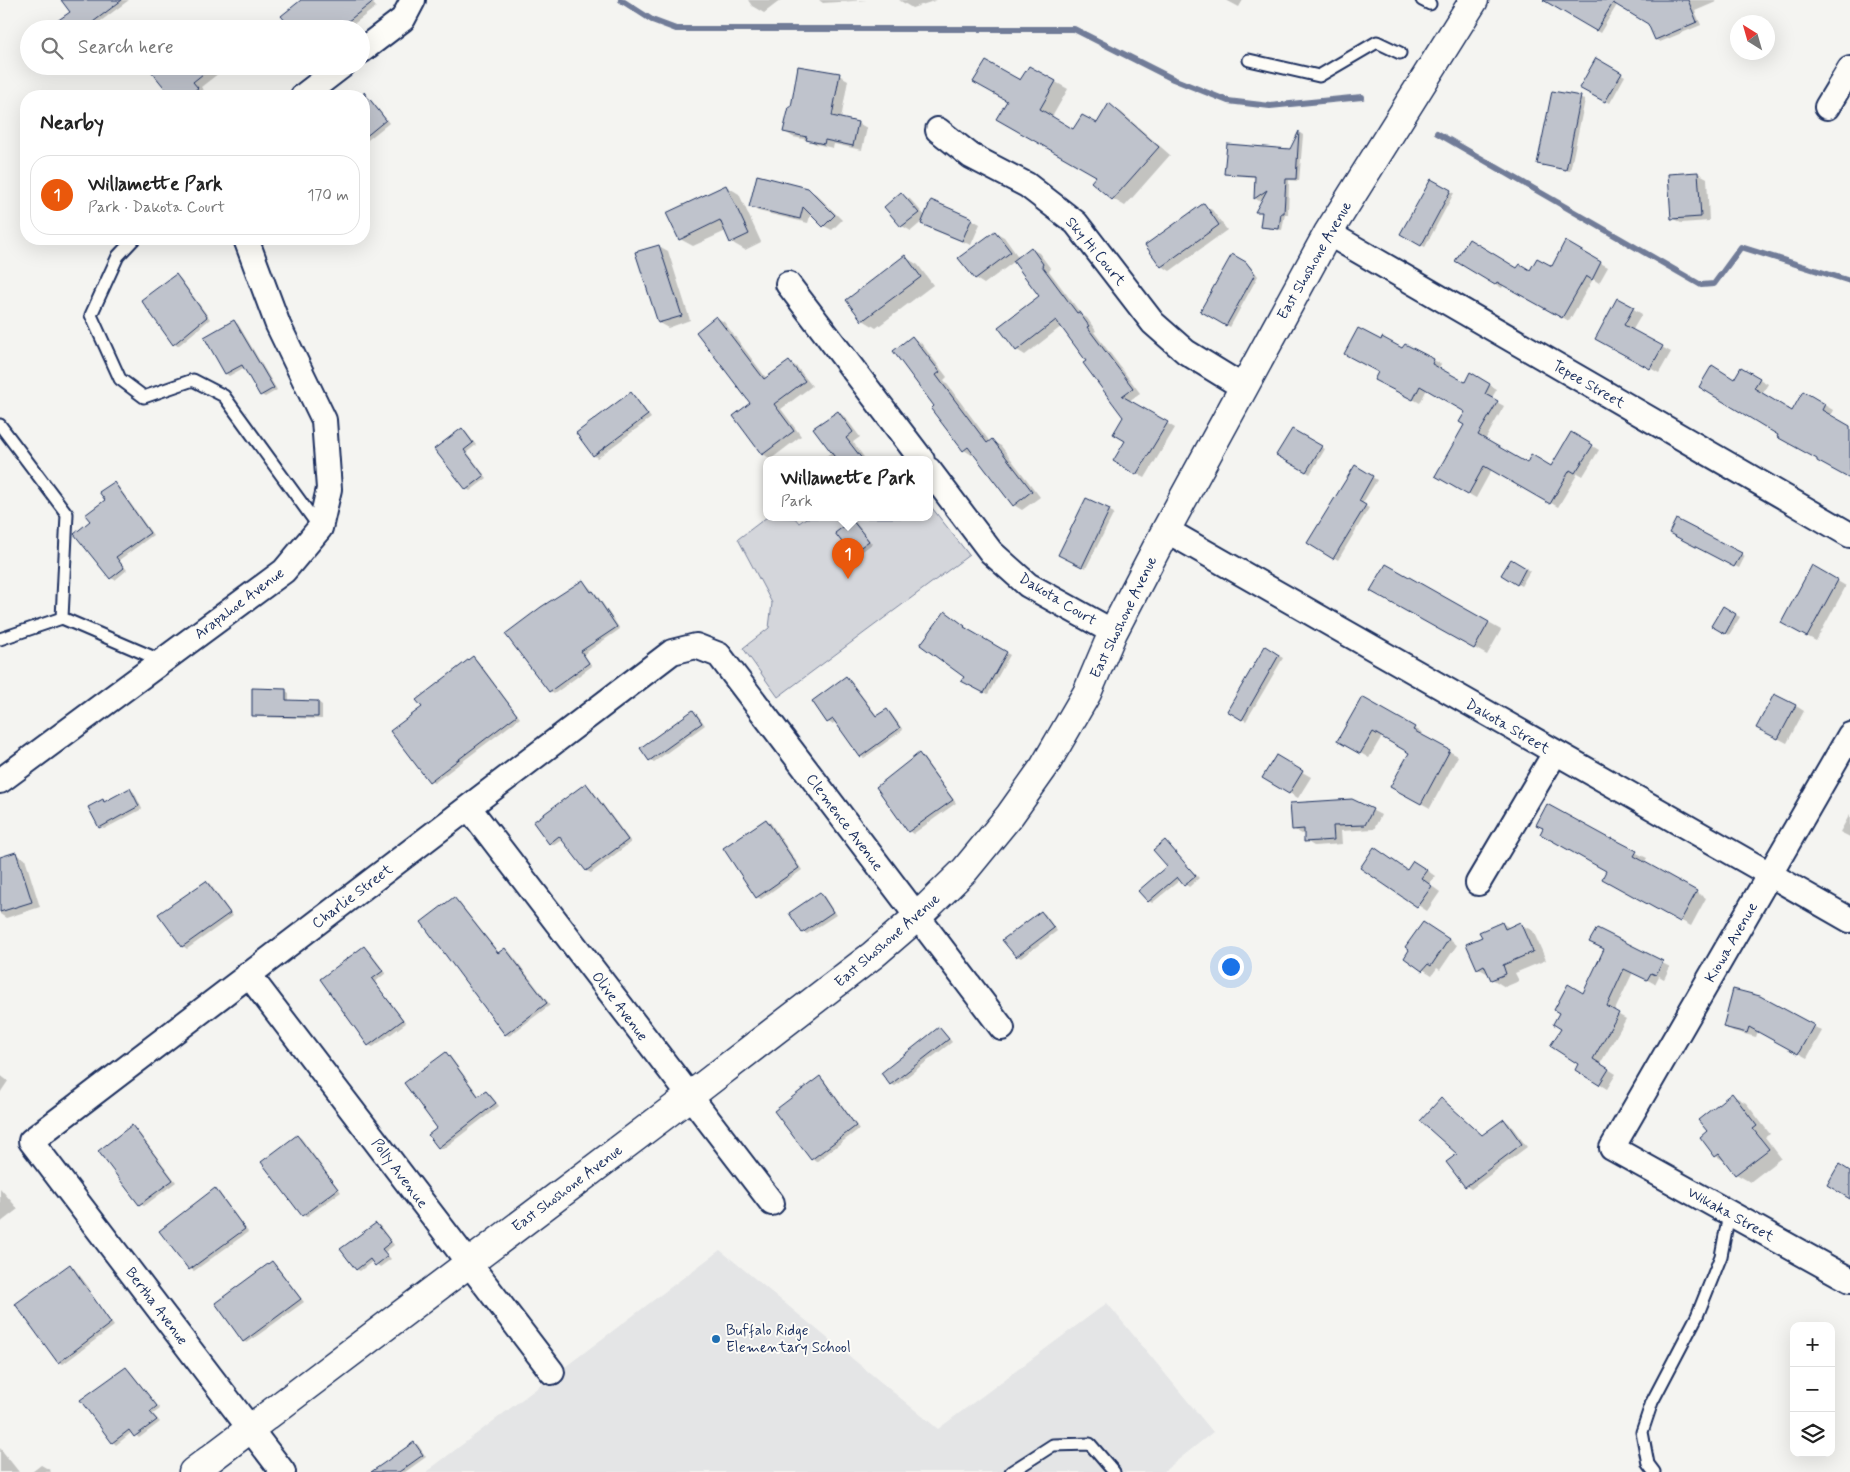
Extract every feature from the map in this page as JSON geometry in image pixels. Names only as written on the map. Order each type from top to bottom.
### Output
[{"type":"street","points":[[370,44],[402,18],[413,0]]},
{"type":"street","name":"East Shoshone Avenue","points":[[193,1472],[873,955],[918,917],[965,870],[1016,807],[1044,767],[1086,693],[1113,632],[1166,530],[1328,233],[1474,0]]},
{"type":"street","points":[[1828,107],[1850,69]]},
{"type":"street","points":[[311,90],[330,75]]},
{"type":"street","name":"Sky Hi Court","points":[[938,130],[971,156],[1027,185],[1076,223],[1153,323],[1186,352],[1243,387]]},
{"type":"street","name":"Tepee Street","points":[[1328,233],[1850,535]]},
{"type":"street","name":"Arapahoe Avenue","points":[[0,782],[284,571],[320,528],[329,489],[324,420],[278,325],[248,245]]},
{"type":"street","points":[[788,284],[919,456]]},
{"type":"street","name":"Dakota Court","points":[[933,475],[991,552],[1028,585],[1113,632]]},
{"type":"street","name":"Dakota Street","points":[[1166,530],[1850,920]]},
{"type":"street","name":"Clemence Avenue","points":[[672,652],[696,646],[719,655],[1002,1028]]},
{"type":"street","name":"Charlie Street","points":[[32,1141],[248,974],[672,652]]},
{"type":"street","name":"Kiowa Avenue","points":[[1612,1148],[1850,735]]},
{"type":"street","points":[[1478,884],[1555,753]]},
{"type":"street","name":"Olive Avenue","points":[[469,808],[772,1203]]},
{"type":"street","name":"Polly Avenue","points":[[248,974],[552,1372]]},
{"type":"street","name":"Bertha Avenue","points":[[32,1141],[284,1472]]},
{"type":"street","name":"Wikaka Street","points":[[1612,1148],[1850,1280]]},
{"type":"lane","points":[[1249,60],[1319,76],[1377,42],[1400,53]]},
{"type":"lane","points":[[128,245],[118,256],[91,315],[120,379],[144,397],[193,380],[224,396],[320,528]]},
{"type":"lane","points":[[0,425],[67,514],[62,618]]},
{"type":"lane","points":[[0,639],[62,618],[162,661]]},
{"type":"lane","points":[[1654,1472],[1648,1464],[1642,1432],[1652,1402],[1697,1316],[1721,1256],[1729,1214]]},
{"type":"lane","points":[[1011,1472],[1053,1445],[1090,1444],[1114,1472]]},
{"type":"shaded area","points":[[933,509],[969,555],[778,697],[743,648],[769,628],[772,603],[738,539],[763,520],[797,521],[799,523],[802,521],[933,521]]},
{"type":"shaded area","name":"Buffalo Ridge Elementary School","points":[[720,1250],[938,1429],[1107,1303],[1213,1432],[1163,1472],[426,1472]]},
{"type":"building","points":[[61,0],[122,0],[96,20],[58,20],[70,12]]},
{"type":"building","points":[[301,0],[375,0],[349,20],[284,20],[281,16]]},
{"type":"building","points":[[1543,0],[1688,0],[1697,22],[1655,40],[1648,24],[1613,3],[1596,31]]},
{"type":"building","points":[[1596,58],[1622,73],[1605,102],[1579,88]]},
{"type":"building","points":[[986,61],[1020,80],[1029,66],[1056,81],[1040,109],[1073,129],[1082,115],[1097,123],[1109,103],[1159,147],[1112,200],[1091,182],[1096,176],[996,119],[1007,101],[973,82]]},
{"type":"building","points":[[798,66],[840,73],[832,116],[858,122],[853,146],[825,140],[824,144],[806,140],[807,137],[783,132],[789,107],[791,107]]},
{"type":"building","points":[[154,75],[202,75],[193,82],[198,88],[195,90],[166,90]]},
{"type":"building","points":[[1552,91],[1581,96],[1566,170],[1537,164]]},
{"type":"building","points":[[370,100],[386,120],[370,133]]},
{"type":"building","points":[[1299,131],[1296,179],[1286,179],[1284,213],[1281,213],[1279,229],[1260,227],[1262,212],[1255,212],[1267,190],[1254,199],[1255,176],[1224,174],[1227,144],[1290,149]]},
{"type":"building","points":[[1698,172],[1701,217],[1671,219],[1668,174]]},
{"type":"building","points":[[757,175],[808,188],[835,215],[823,227],[803,207],[800,219],[749,207]]},
{"type":"building","points":[[1431,179],[1451,190],[1421,246],[1400,234]]},
{"type":"building","points":[[726,185],[749,234],[730,243],[720,220],[679,240],[666,213]]},
{"type":"building","points":[[901,192],[919,213],[901,227],[884,207]]},
{"type":"building","points":[[931,200],[972,218],[962,241],[921,224]]},
{"type":"building","points":[[1204,203],[1219,225],[1161,267],[1145,245]]},
{"type":"building","points":[[995,231],[1011,252],[975,279],[958,258]]},
{"type":"building","points":[[1469,239],[1517,268],[1520,264],[1530,270],[1537,258],[1552,266],[1565,241],[1601,262],[1592,280],[1586,276],[1562,318],[1497,282],[1495,285],[1455,261]]},
{"type":"building","points":[[659,245],[682,316],[658,323],[635,252]]},
{"type":"building","points":[[1031,247],[1043,264],[1042,266],[1077,313],[1079,312],[1089,326],[1087,327],[1133,388],[1122,396],[1168,422],[1136,475],[1113,461],[1125,441],[1113,434],[1123,417],[1083,363],[1086,361],[1056,320],[1016,351],[998,327],[1039,296],[1013,261]]},
{"type":"building","points":[[1232,254],[1246,262],[1255,274],[1226,326],[1200,311]]},
{"type":"building","points":[[905,255],[921,277],[862,321],[846,300]]},
{"type":"building","points":[[176,274],[207,317],[173,345],[141,300]]},
{"type":"building","points":[[1617,298],[1634,307],[1624,325],[1663,346],[1650,369],[1595,339]]},
{"type":"building","points":[[716,316],[764,379],[789,361],[805,381],[774,404],[794,431],[762,455],[733,416],[750,403],[696,332]]},
{"type":"building","points":[[234,320],[274,388],[260,396],[242,365],[225,374],[204,337]]},
{"type":"building","points":[[1358,328],[1381,340],[1382,337],[1402,348],[1405,344],[1434,359],[1432,364],[1465,382],[1470,372],[1490,384],[1485,394],[1498,401],[1478,435],[1527,463],[1531,454],[1551,466],[1571,432],[1593,445],[1575,473],[1570,470],[1550,504],[1484,466],[1468,495],[1435,476],[1464,425],[1459,422],[1465,412],[1420,386],[1413,400],[1374,380],[1378,372],[1344,354]]},
{"type":"building","points":[[912,336],[940,372],[936,375],[987,443],[992,439],[1032,491],[1013,506],[968,447],[963,451],[931,409],[934,406],[893,351]]},
{"type":"building","points":[[1712,365],[1734,379],[1741,367],[1760,378],[1754,388],[1792,411],[1803,391],[1825,404],[1822,410],[1850,426],[1850,479],[1777,437],[1778,435],[1699,387]]},
{"type":"building","points":[[631,392],[648,415],[593,456],[576,433]]},
{"type":"building","points":[[838,411],[853,432],[846,438],[860,456],[834,456],[813,428]]},
{"type":"building","points":[[462,428],[473,443],[464,450],[484,476],[466,490],[434,449]]},
{"type":"building","points":[[1292,429],[1322,446],[1306,472],[1276,455]]},
{"type":"building","points":[[1355,465],[1373,476],[1359,501],[1366,505],[1333,559],[1307,543]]},
{"type":"building","points":[[114,482],[150,533],[116,557],[124,568],[110,579],[74,534],[90,521],[85,515],[105,500],[99,492]]},
{"type":"building","points":[[1086,498],[1110,509],[1082,567],[1058,555]]},
{"type":"building","points":[[1676,519],[1742,553],[1734,567],[1669,533]]},
{"type":"building","points":[[853,521],[869,541],[851,554],[835,533]]},
{"type":"building","points":[[1511,559],[1526,568],[1517,585],[1501,575]]},
{"type":"building","points":[[1386,564],[1489,622],[1474,649],[1370,591]]},
{"type":"building","points":[[1812,565],[1838,580],[1807,637],[1781,623]]},
{"type":"building","points":[[583,580],[591,592],[593,591],[617,627],[581,651],[589,663],[549,692],[505,634],[541,607]]},
{"type":"building","points":[[1723,606],[1736,614],[1725,634],[1711,626]]},
{"type":"building","points":[[945,611],[964,627],[1007,652],[984,693],[961,681],[964,677],[920,645]]},
{"type":"building","points":[[1265,646],[1279,655],[1242,720],[1227,711]]},
{"type":"building","points":[[473,656],[517,715],[429,782],[390,731],[422,707],[416,700]]},
{"type":"building","points":[[846,676],[876,716],[887,709],[900,728],[860,757],[833,719],[827,723],[812,701]]},
{"type":"building","points":[[252,688],[286,689],[286,700],[318,701],[318,717],[252,716]]},
{"type":"building","points":[[1774,694],[1796,705],[1778,739],[1756,728]]},
{"type":"building","points":[[1362,697],[1415,727],[1413,730],[1450,750],[1421,804],[1390,787],[1409,753],[1373,732],[1360,754],[1337,741]]},
{"type":"building","points":[[693,710],[702,723],[649,761],[640,748]]},
{"type":"building","points":[[919,753],[953,800],[908,832],[876,787]]},
{"type":"building","points":[[1276,755],[1303,771],[1289,794],[1262,778]]},
{"type":"building","points":[[586,783],[628,840],[586,871],[559,836],[549,844],[533,822]]},
{"type":"building","points":[[130,788],[139,806],[99,828],[88,807],[103,799],[104,802]]},
{"type":"building","points":[[1352,799],[1373,809],[1365,825],[1333,826],[1334,840],[1304,842],[1304,829],[1292,830],[1290,803]]},
{"type":"building","points":[[1547,804],[1637,851],[1634,856],[1697,891],[1680,922],[1602,879],[1606,871],[1540,834],[1543,828],[1536,825]]},
{"type":"building","points":[[766,819],[799,868],[756,898],[723,848]]},
{"type":"building","points":[[1165,840],[1196,876],[1184,886],[1177,877],[1148,902],[1138,891],[1167,866],[1153,850]]},
{"type":"building","points":[[1374,847],[1407,870],[1413,861],[1427,870],[1421,878],[1432,886],[1417,907],[1360,868]]},
{"type":"building","points":[[16,852],[32,902],[0,912],[0,857]]},
{"type":"building","points":[[206,881],[230,913],[182,947],[158,914]]},
{"type":"building","points":[[820,892],[833,912],[802,933],[789,913]]},
{"type":"building","points":[[454,897],[498,953],[505,948],[547,1003],[505,1035],[421,922]]},
{"type":"building","points":[[1041,911],[1054,928],[1016,957],[1002,940]]},
{"type":"building","points":[[1423,922],[1449,939],[1431,966],[1428,964],[1422,971],[1404,958],[1409,950],[1405,947]]},
{"type":"building","points":[[1502,922],[1505,929],[1520,922],[1533,952],[1503,965],[1506,974],[1491,980],[1484,965],[1477,969],[1466,944],[1482,937],[1479,932]]},
{"type":"building","points":[[1597,928],[1663,961],[1656,975],[1651,973],[1647,980],[1624,969],[1607,1006],[1619,1013],[1593,1059],[1609,1069],[1599,1085],[1575,1070],[1578,1064],[1550,1046],[1561,1029],[1553,1024],[1559,1013],[1554,1010],[1568,984],[1583,993],[1604,949],[1589,942]]},
{"type":"building","points":[[364,946],[383,971],[372,979],[403,1020],[368,1046],[320,979]]},
{"type":"building","points":[[1733,989],[1760,996],[1814,1025],[1798,1054],[1749,1027],[1747,1033],[1723,1027]]},
{"type":"building","points":[[939,1027],[949,1039],[890,1085],[881,1073]]},
{"type":"building","points":[[446,1052],[478,1096],[486,1091],[496,1103],[438,1148],[428,1135],[437,1128],[404,1083]]},
{"type":"building","points":[[820,1076],[856,1126],[811,1160],[774,1111]]},
{"type":"building","points":[[1732,1093],[1757,1126],[1753,1129],[1769,1149],[1735,1175],[1719,1154],[1715,1157],[1700,1137],[1707,1131],[1698,1120]]},
{"type":"building","points":[[1441,1098],[1482,1135],[1504,1119],[1522,1144],[1465,1187],[1446,1162],[1457,1154],[1420,1121]]},
{"type":"building","points":[[132,1125],[173,1180],[139,1205],[98,1151]]},
{"type":"building","points":[[297,1135],[338,1189],[302,1216],[261,1162]]},
{"type":"building","points":[[1839,1164],[1850,1171],[1850,1199],[1827,1185]]},
{"type":"building","points":[[215,1188],[245,1229],[189,1270],[159,1231]]},
{"type":"building","points":[[376,1223],[391,1242],[382,1249],[388,1256],[375,1266],[370,1259],[356,1270],[340,1249]]},
{"type":"building","points":[[272,1261],[301,1299],[243,1342],[215,1303]]},
{"type":"building","points":[[70,1264],[111,1323],[58,1363],[15,1304]]},
{"type":"building","points":[[126,1367],[157,1406],[150,1412],[157,1420],[134,1437],[129,1430],[112,1443],[80,1400]]},
{"type":"building","points":[[414,1442],[423,1455],[399,1472],[371,1472]]},
{"type":"waterway","points":[[621,0],[652,20],[676,29],[1074,29],[1173,79],[1228,101],[1270,106],[1362,97]]},
{"type":"waterway","points":[[1437,133],[1701,285],[1714,284],[1741,247],[1850,281]]},
{"type":"place","name":"Willamette Park","points":[[848,579]]},
{"type":"place","name":"Buffalo Ridge Elementary School","points":[[716,1339]]}]
